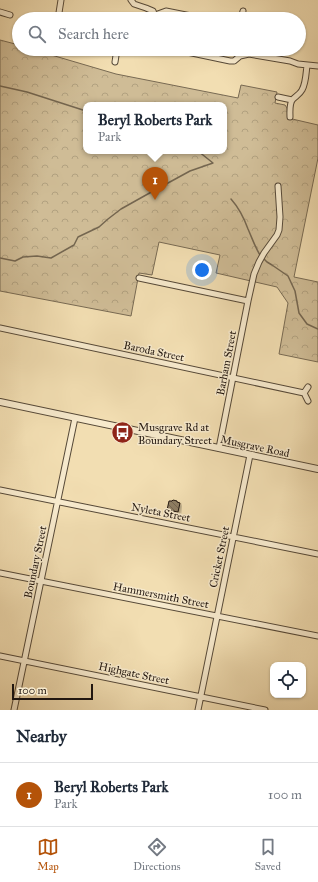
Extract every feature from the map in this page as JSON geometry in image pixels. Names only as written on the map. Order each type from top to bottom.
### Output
[{"type":"street","points":[[59,12],[61,0]]},
{"type":"street","points":[[131,0],[134,4],[153,12]]},
{"type":"street","points":[[0,12],[10,14]]},
{"type":"street","points":[[115,62],[116,56]]},
{"type":"street","points":[[206,56],[234,61],[240,56]]},
{"type":"street","points":[[259,56],[298,64],[318,66]]},
{"type":"street","points":[[290,117],[292,100],[303,89],[307,65]]},
{"type":"street","points":[[278,97],[292,100]]},
{"type":"street","name":"Barham Street","points":[[219,448],[253,282],[259,262],[279,230],[280,217],[278,186]]},
{"type":"street","points":[[139,278],[248,301]]},
{"type":"street","name":"Baroda Street","points":[[0,328],[304,392]]},
{"type":"street","points":[[308,387],[304,392],[308,400]]},
{"type":"street","name":"Musgrave Road","points":[[0,402],[318,469]]},
{"type":"street","name":"Boundary Street","points":[[14,710],[75,418]]},
{"type":"street","name":"Cricket Street","points":[[198,710],[250,455]]},
{"type":"street","name":"Nyleta Street","points":[[0,490],[318,554]]},
{"type":"street","name":"Hammersmith Street","points":[[0,573],[318,636]]},
{"type":"street","name":"Highgate Street","points":[[0,656],[265,710]]},
{"type":"green space","points":[[0,40],[12,43],[12,56],[55,56],[116,74],[238,98],[241,85],[277,92],[275,103],[285,105],[287,108],[288,118],[318,125],[318,158],[294,277],[318,282],[318,362],[279,354],[288,303],[277,287],[216,273],[220,255],[159,242],[152,275],[139,273],[131,316],[0,291]]},
{"type":"building","points":[[173,500],[180,503],[178,512],[167,510],[169,501]]},
{"type":"waterway","points":[[0,86],[27,92],[83,110]]},
{"type":"waterway","points":[[0,258],[15,261],[23,257],[37,256],[51,258],[74,245],[78,237],[99,227],[121,209],[190,171],[213,163],[202,154]]},
{"type":"waterway","points":[[231,199],[243,217],[260,255]]},
{"type":"waterway","points":[[263,258],[288,276],[295,291],[299,313],[307,324],[318,329]]},
{"type":"place","name":"Beryl Roberts Park","points":[[155,200]]},
{"type":"place","name":"Musgrave Rd at Boundary Street","points":[[122,433]]}]
